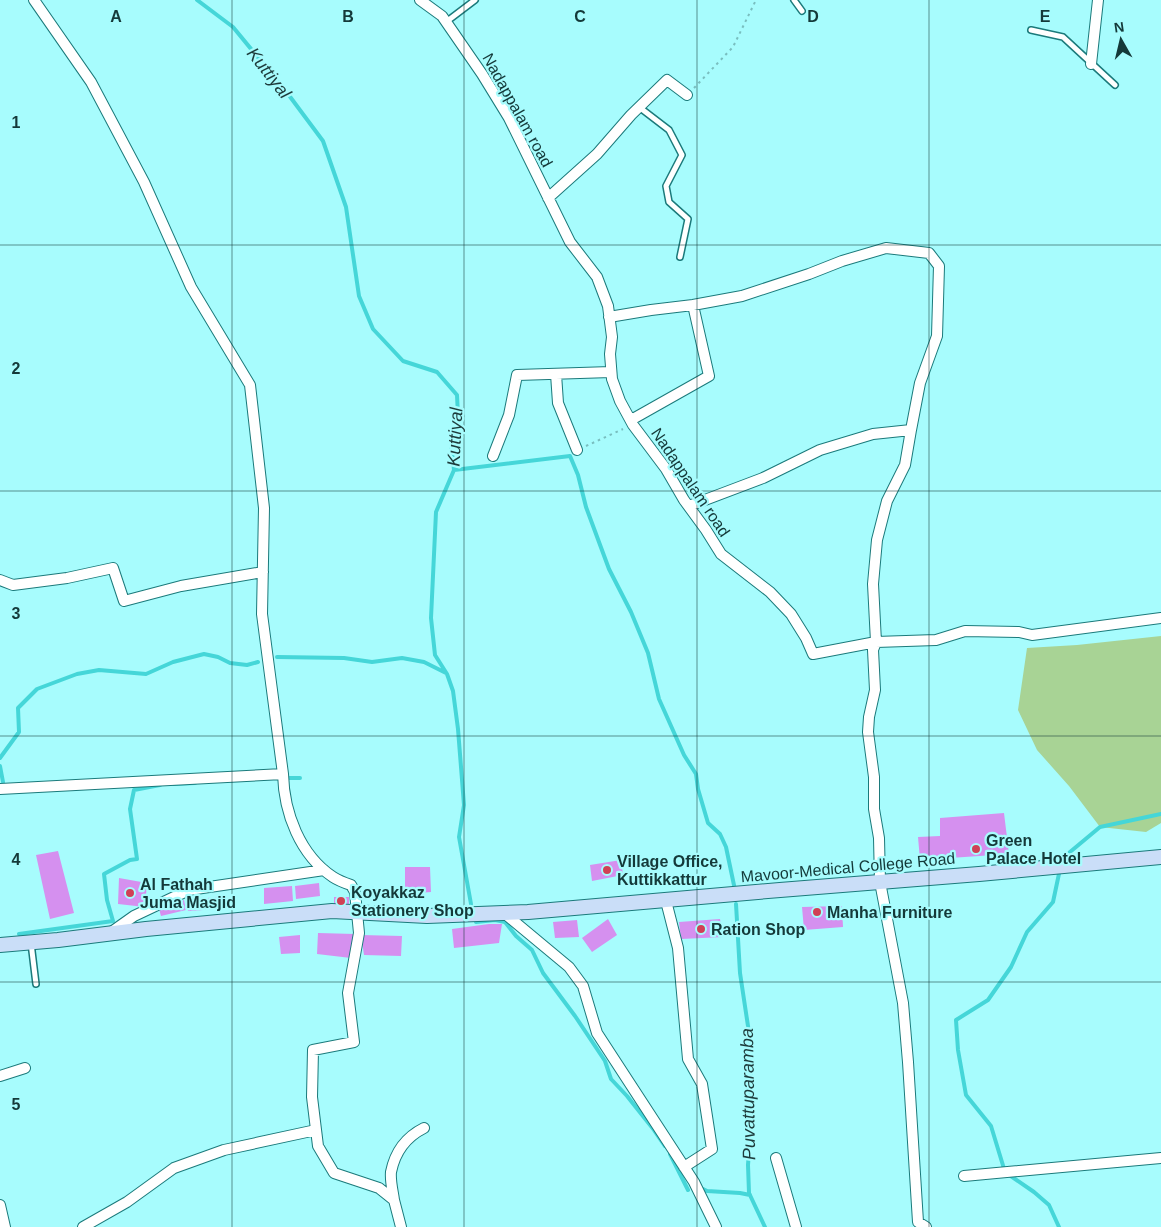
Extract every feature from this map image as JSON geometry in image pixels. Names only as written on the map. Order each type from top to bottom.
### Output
[{"type":"main road","name":"Mavoor-Medical College Road","points":[[0,945],[332,911],[427,916],[504,913],[666,901],[1161,857]]},
{"type":"street","points":[[34,0],[91,82],[144,182],[191,287],[250,385],[264,508],[262,614],[283,774],[283,791],[288,814],[311,858],[335,879],[351,885],[355,892],[359,933],[348,994],[354,1042],[313,1050],[312,1097],[318,1146],[334,1173],[379,1188],[394,1200]]},
{"type":"street","name":"Nadappalam road","points":[[420,0],[442,16],[482,74],[509,118],[570,242],[597,277],[608,306],[612,337],[610,354],[611,372],[620,401],[632,422],[666,469],[721,554],[770,592],[791,614],[806,638],[813,654],[876,642],[936,640],[965,630],[1019,632],[1032,635],[1161,618]]},
{"type":"street","points":[[1091,64],[1098,0]]},
{"type":"street","points":[[548,198],[596,154],[639,107],[667,80],[687,95]]},
{"type":"street","points":[[609,317],[742,296],[842,261],[886,248],[929,254],[940,266],[937,336],[920,384],[905,465],[887,501],[877,540],[873,584],[876,642],[873,650],[875,690],[868,732],[874,777],[874,808],[879,838],[880,882],[903,1003],[918,1222],[926,1227]]},
{"type":"street","points":[[632,422],[709,376],[693,305]]},
{"type":"street","points":[[492,456],[509,415],[517,375],[611,372]]},
{"type":"street","points":[[556,374],[558,404],[577,450]]},
{"type":"street","points":[[689,506],[763,478],[820,450],[873,434],[911,430]]},
{"type":"street","points":[[0,580],[13,585],[67,578],[113,568],[124,601],[180,586],[262,572]]},
{"type":"street","points":[[0,790],[283,774]]},
{"type":"street","points":[[109,933],[134,916],[189,890],[324,870]]},
{"type":"street","points":[[666,901],[678,948],[688,1059],[702,1084],[712,1149],[684,1167]]},
{"type":"street","points":[[504,913],[569,967],[583,986],[597,1033],[694,1182],[716,1227]]},
{"type":"street","points":[[0,1076],[25,1068]]},
{"type":"street","points":[[400,1227],[391,1173],[399,1148],[415,1133],[424,1128]]},
{"type":"street","points":[[83,1227],[127,1202],[174,1168],[224,1150],[316,1130]]},
{"type":"street","points":[[776,1158],[796,1227]]},
{"type":"street","points":[[964,1176],[1161,1158]]},
{"type":"street","points":[[0,1205],[5,1227]]},
{"type":"lane","points":[[446,22],[475,0]]},
{"type":"lane","points":[[794,0],[802,11]]},
{"type":"lane","points":[[1031,30],[1063,37],[1115,85]]},
{"type":"lane","points":[[639,107],[669,130],[682,155],[666,186],[670,202],[688,219],[680,257]]},
{"type":"lane","points":[[31,942],[36,984]]},
{"type":"path","points":[[687,95],[734,47],[756,0]]},
{"type":"path","points":[[577,450],[632,422]]},
{"type":"green space","points":[[1161,636],[1161,823],[1146,832],[1100,827],[1069,786],[1037,750],[1018,710],[1027,648]]},
{"type":"building","points":[[1004,813],[1009,854],[920,860],[918,837],[940,836],[940,818]]},
{"type":"building","points":[[58,851],[74,913],[50,919],[36,855]]},
{"type":"building","name":"Village Office, Kuttikkattur","points":[[621,860],[623,875],[592,881],[590,865]]},
{"type":"building","points":[[405,867],[430,867],[431,892],[405,894]]},
{"type":"building","points":[[119,878],[147,883],[145,907],[118,904]]},
{"type":"building","points":[[319,883],[320,896],[296,899],[295,886]]},
{"type":"building","points":[[292,886],[293,901],[264,904],[264,888]]},
{"type":"building","points":[[218,897],[219,909],[188,911],[186,900]]},
{"type":"building","points":[[334,897],[349,897],[349,904],[334,904]]},
{"type":"building","points":[[184,900],[186,910],[161,916],[159,909]]},
{"type":"building","points":[[842,906],[843,927],[804,930],[802,907]]},
{"type":"building","points":[[608,919],[617,935],[592,952],[582,938]]},
{"type":"building","name":"Ration Shop","points":[[720,919],[723,937],[681,939],[679,922]]},
{"type":"building","points":[[577,920],[579,937],[555,938],[553,922]]},
{"type":"building","points":[[502,924],[499,943],[454,948],[452,929]]},
{"type":"building","points":[[318,933],[355,934],[351,958],[317,954]]},
{"type":"building","points":[[300,935],[300,953],[281,954],[279,937]]},
{"type":"building","points":[[361,935],[402,936],[401,956],[364,955]]},
{"type":"waterway","name":"Kuttiyal","points":[[197,0],[233,27],[288,94],[323,141],[346,207],[359,296],[373,329],[403,361],[437,372],[457,395],[458,416],[451,442],[454,470],[436,512],[431,618],[435,655],[447,674],[453,691],[464,805],[459,837],[471,904]]},
{"type":"waterway","points":[[454,470],[570,456],[578,475],[586,507],[609,569],[631,612],[648,653],[659,699],[684,755],[696,774],[698,789],[708,823],[720,834],[726,847],[735,890]]},
{"type":"waterway","points":[[0,758],[19,732],[18,708],[37,689],[77,674],[99,670],[146,674],[173,662],[204,654],[218,657],[230,663],[247,665],[258,662]]},
{"type":"waterway","points":[[277,657],[344,658],[372,662],[402,658],[424,662],[446,673]]},
{"type":"waterway","points":[[0,766],[3,782]]},
{"type":"waterway","points":[[289,778],[300,778]]},
{"type":"waterway","points":[[174,784],[195,783]]},
{"type":"waterway","points":[[19,934],[113,921],[107,900],[104,874],[130,860],[137,859],[130,809],[134,790],[160,785]]},
{"type":"waterway","name":"Puvattuparamba","points":[[1058,862],[1100,827],[1161,814]]},
{"type":"waterway","points":[[1059,1227],[1049,1205],[1005,1172],[991,1126],[966,1095],[958,1050],[956,1020],[988,1000],[1011,967],[1027,932],[1053,902],[1060,869]]},
{"type":"waterway","name":"Puvattuparamba","points":[[736,904],[740,973],[751,1046],[749,1193],[765,1227]]},
{"type":"waterway","points":[[476,922],[495,920],[505,922],[516,936],[532,950],[543,973],[605,1061],[611,1079],[627,1096],[665,1146]]},
{"type":"waterway","points":[[670,1154],[688,1190]]},
{"type":"waterway","points":[[703,1189],[750,1195]]},
{"type":"place","name":"Green Palace Hotel","points":[[976,849]]},
{"type":"place","name":"Village Office, Kuttikkattur","points":[[607,870]]},
{"type":"place","name":"Al Fathah Juma Masjid","points":[[130,893]]},
{"type":"place","name":"Koyakkaz Stationery Shop","points":[[341,901]]},
{"type":"place","name":"Manha Furniture","points":[[817,912]]},
{"type":"place","name":"Ration Shop","points":[[701,929]]}]
